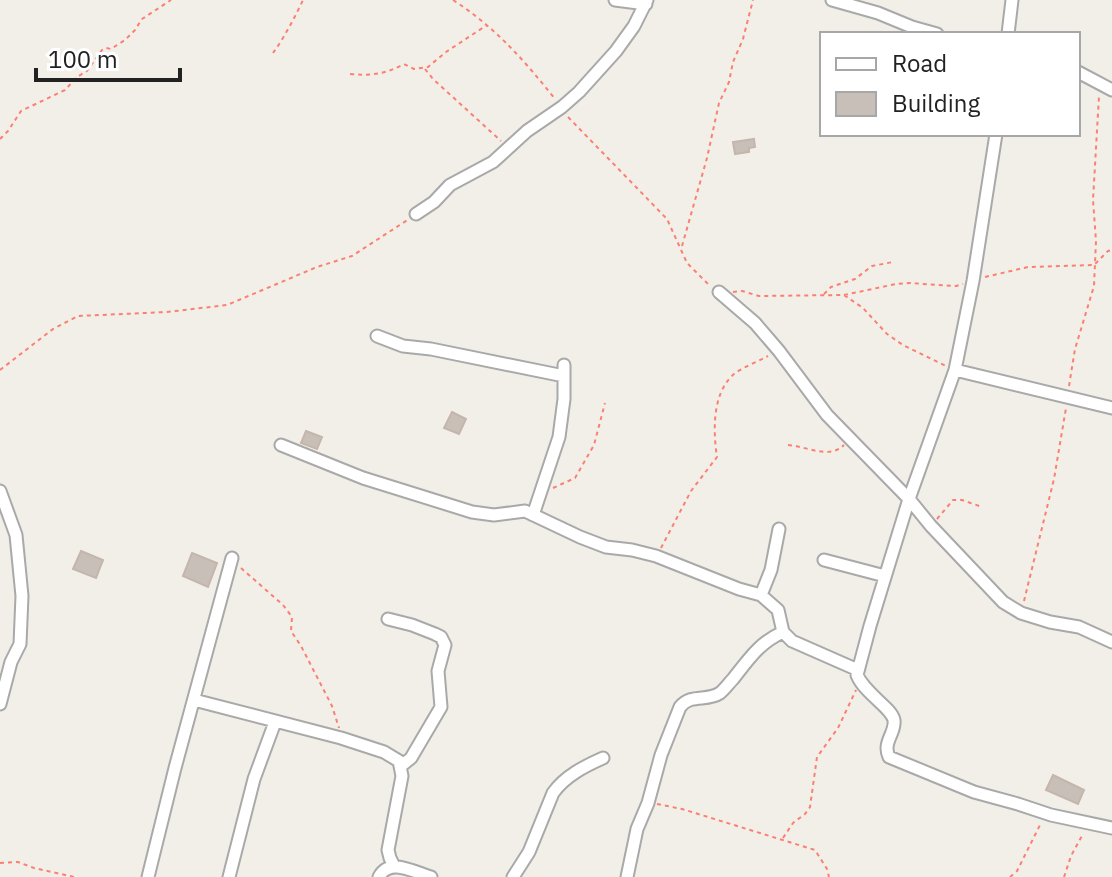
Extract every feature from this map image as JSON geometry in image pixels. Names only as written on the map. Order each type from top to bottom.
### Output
[{"type":"street","points":[[416,214],[434,202],[450,185],[493,162],[527,131],[562,107],[608,62],[647,2],[615,0]]},
{"type":"street","points":[[832,0],[879,6],[912,27],[930,32]]},
{"type":"street","points":[[1008,32],[1012,0]]},
{"type":"street","points":[[1080,73],[1112,90]]},
{"type":"street","points":[[996,136],[973,281],[955,370],[909,499],[859,676],[864,689],[893,718],[894,725],[887,742],[886,754],[889,757],[974,792],[1051,815],[1112,828]]},
{"type":"street","points":[[719,292],[755,323],[827,415],[1003,602],[1021,613],[1079,627],[1112,642]]},
{"type":"street","points":[[377,336],[403,346],[564,371],[559,437],[533,515]]},
{"type":"street","points":[[955,370],[1112,408]]},
{"type":"street","points":[[281,445],[363,478],[472,512],[494,515],[525,511],[606,547],[656,556],[761,595],[778,610],[783,632],[792,641],[859,676]]},
{"type":"street","points":[[0,491],[16,535],[22,596],[20,644],[11,662],[0,704]]},
{"type":"street","points":[[761,595],[771,570],[779,529]]},
{"type":"street","points":[[148,877],[232,558]]},
{"type":"street","points":[[824,560],[885,576]]},
{"type":"street","points":[[388,619],[435,634],[441,637],[445,645],[438,671],[441,707],[411,758],[401,766]]},
{"type":"street","points":[[627,877],[637,829],[648,803],[661,755],[684,702],[717,695],[758,648],[783,632]]},
{"type":"street","points":[[194,700],[341,738],[384,752],[399,761],[402,776],[388,850],[394,866]]},
{"type":"street","points":[[229,877],[254,779],[275,722]]},
{"type":"street","points":[[513,877],[529,852],[559,785],[603,758]]},
{"type":"street","points":[[379,877],[386,868],[394,866],[431,877]]},
{"type":"path","points":[[0,139],[21,111],[65,90],[87,71],[102,50],[111,49],[125,40],[142,19],[171,0]]},
{"type":"path","points":[[273,53],[303,0]]},
{"type":"path","points":[[453,0],[488,24],[527,63],[570,119],[667,219],[687,263],[719,292],[742,291],[759,296],[844,295],[896,284],[956,286],[1028,267],[1094,265],[1112,250]]},
{"type":"path","points":[[681,248],[719,103],[729,82],[753,0]]},
{"type":"path","points":[[350,74],[366,76],[391,71],[404,64],[414,69],[424,68],[488,24]]},
{"type":"path","points":[[424,68],[509,148]]},
{"type":"path","points":[[1021,613],[1054,479],[1075,349],[1094,286],[1096,241],[1093,200],[1100,83]]},
{"type":"path","points":[[0,370],[53,329],[78,316],[167,312],[227,305],[352,256],[416,214]]},
{"type":"path","points":[[823,295],[831,287],[855,279],[872,266],[893,262]]},
{"type":"path","points":[[844,295],[903,345],[955,370]]},
{"type":"path","points":[[656,556],[691,491],[717,457],[715,413],[724,386],[735,373],[779,351]]},
{"type":"path","points":[[541,492],[575,478],[594,445],[605,403]]},
{"type":"path","points":[[788,445],[837,452],[848,437]]},
{"type":"path","points":[[931,526],[953,500],[982,507]]},
{"type":"path","points":[[232,558],[292,617],[291,631],[332,706],[341,738]]},
{"type":"path","points":[[782,841],[793,823],[810,807],[817,757],[838,728],[859,676]]},
{"type":"path","points":[[648,803],[682,809],[815,850],[829,877]]},
{"type":"path","points":[[1010,877],[1017,871],[1036,831],[1051,815]]},
{"type":"path","points":[[1064,877],[1083,834],[1081,821]]},
{"type":"path","points":[[0,863],[18,862],[74,877]]},
{"type":"building","points":[[754,139],[755,147],[749,148],[749,152],[735,154],[733,142]]},
{"type":"building","points":[[452,412],[466,419],[459,434],[444,428]]},
{"type":"building","points":[[306,431],[322,437],[317,449],[301,443]]},
{"type":"building","points":[[81,551],[103,560],[96,578],[73,569]]},
{"type":"building","points":[[192,553],[217,563],[208,587],[183,576]]},
{"type":"building","points":[[1053,775],[1084,790],[1078,804],[1046,790]]}]
